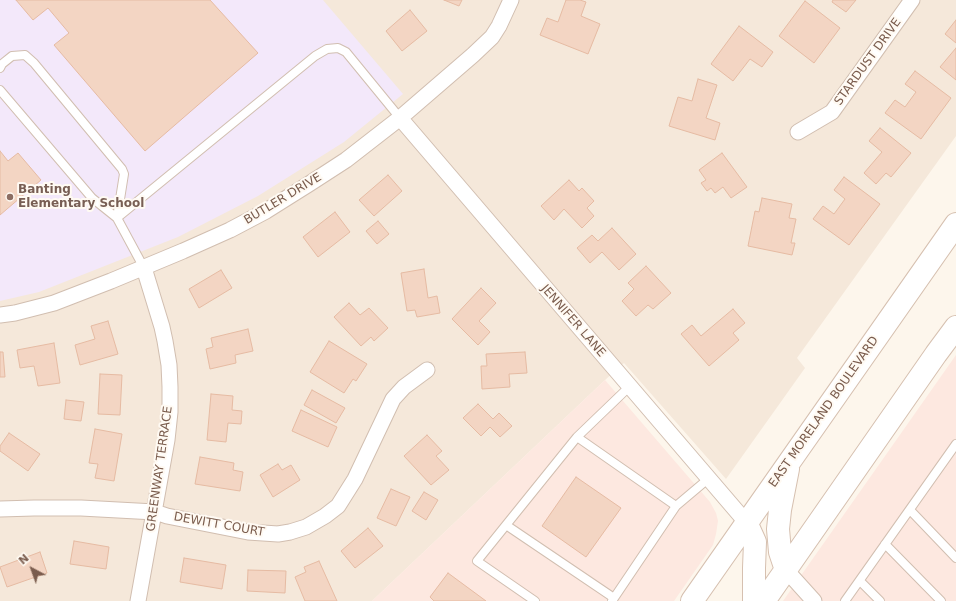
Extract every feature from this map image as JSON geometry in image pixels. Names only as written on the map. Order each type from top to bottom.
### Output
[{"type":"main road","name":"EAST MORELAND BOULEVARD","points":[[692,601],[956,224]]},
{"type":"main road","points":[[936,354],[956,311]]},
{"type":"main road","points":[[764,601],[956,327]]},
{"type":"main road","points":[[786,570],[780,552],[778,529],[789,462]]},
{"type":"main road","points":[[746,522],[755,542],[754,601]]},
{"type":"street","name":"BUTLER DRIVE","points":[[0,315],[15,313],[54,303],[144,268],[230,230],[266,211],[346,160],[400,118],[473,55],[492,36],[499,26],[511,0]]},
{"type":"street","name":"STARDUST DRIVE","points":[[798,132],[832,112],[912,0]]},
{"type":"street","name":"JENNIFER LANE","points":[[400,118],[746,522]]},
{"type":"street","name":"GREENWAY TERRACE","points":[[138,601],[167,440],[170,412],[169,364],[165,341],[144,268]]},
{"type":"street","name":"DEWITT COURT","points":[[0,509],[81,508],[154,512],[167,516],[248,532],[278,534],[306,527],[325,516],[338,506],[355,479],[393,399],[404,387],[427,370]]},
{"type":"street","points":[[786,570],[814,601]]},
{"type":"lane","points":[[117,218],[315,56],[327,49],[338,48],[346,52],[400,118]]},
{"type":"lane","points":[[0,68],[2,64],[12,56],[25,55],[34,63],[122,169],[124,174],[117,218]]},
{"type":"lane","points":[[0,90],[92,198],[117,218],[144,268]]},
{"type":"lane","points":[[535,601],[477,561],[577,437],[630,387]]},
{"type":"lane","points":[[577,437],[676,506]]},
{"type":"lane","points":[[845,601],[956,444]]},
{"type":"lane","points":[[506,525],[613,600],[676,506],[708,479]]},
{"type":"lane","points":[[910,510],[956,558]]},
{"type":"lane","points":[[886,544],[941,601]]},
{"type":"lane","points":[[860,581],[880,601]]},
{"type":"shaded area","points":[[0,0],[956,0],[956,136],[797,358],[805,368],[726,479],[624,363],[372,601],[0,601]]},
{"type":"shaded area","points":[[0,0],[323,0],[403,94],[344,142],[258,196],[178,237],[39,292],[0,301]]},
{"type":"shaded area","points":[[956,355],[956,601],[783,601],[871,476]]},
{"type":"shaded area","points":[[605,380],[710,502],[716,513],[718,521],[713,545],[674,601],[372,601]]},
{"type":"building","points":[[16,0],[210,0],[258,53],[145,151],[54,45],[69,33],[48,8],[33,20]]},
{"type":"building","points":[[444,0],[462,0],[459,6]]},
{"type":"building","points":[[566,0],[580,0],[586,2],[581,16],[600,24],[588,54],[540,35],[547,18],[558,22]]},
{"type":"building","points":[[833,0],[856,0],[846,12],[832,2]]},
{"type":"building","points":[[805,1],[840,28],[814,63],[779,36]]},
{"type":"building","points":[[410,10],[427,31],[402,51],[386,31]]},
{"type":"building","points":[[956,20],[956,43],[945,34]]},
{"type":"building","points":[[739,26],[773,52],[762,67],[750,59],[733,81],[711,64]]},
{"type":"building","points":[[956,48],[956,80],[940,67]]},
{"type":"building","points":[[915,71],[951,98],[921,139],[885,113],[895,100],[905,107],[916,92],[905,84]]},
{"type":"building","points":[[698,79],[717,85],[706,118],[720,123],[715,140],[669,126],[678,97],[692,101]]},
{"type":"building","points":[[880,128],[911,153],[891,177],[886,173],[876,184],[864,173],[882,152],[869,141]]},
{"type":"building","name":"Banting Elementary School","points":[[0,151],[8,161],[18,153],[41,180],[0,215]]},
{"type":"building","points":[[722,153],[747,187],[731,198],[723,187],[715,193],[711,188],[707,191],[701,183],[706,180],[699,170]]},
{"type":"building","points":[[388,175],[402,191],[374,216],[359,200]]},
{"type":"building","points":[[844,177],[880,204],[849,245],[813,219],[823,206],[834,214],[845,199],[834,190]]},
{"type":"building","points":[[569,180],[579,191],[582,188],[594,201],[587,208],[594,216],[582,228],[564,209],[554,220],[541,206]]},
{"type":"building","points":[[762,198],[792,204],[789,218],[796,219],[791,243],[795,243],[792,255],[748,246],[755,211],[759,212]]},
{"type":"building","points":[[335,212],[350,232],[318,257],[303,237]]},
{"type":"building","points":[[378,221],[389,234],[377,244],[366,231]]},
{"type":"building","points":[[612,228],[636,254],[619,270],[602,252],[590,263],[577,248],[592,235],[598,241]]},
{"type":"building","points":[[646,266],[671,293],[653,309],[648,305],[636,316],[622,301],[634,289],[628,283]]},
{"type":"building","points":[[424,269],[428,298],[437,296],[440,313],[417,317],[415,310],[407,311],[401,273]]},
{"type":"building","points":[[221,270],[232,288],[199,308],[189,289]]},
{"type":"building","points":[[481,288],[496,303],[479,321],[490,332],[478,345],[452,319]]},
{"type":"building","points":[[349,303],[360,315],[369,308],[388,328],[374,341],[371,337],[361,346],[334,317]]},
{"type":"building","points":[[733,309],[745,323],[733,333],[739,340],[709,366],[681,334],[692,325],[701,336]]},
{"type":"building","points":[[108,321],[118,354],[80,365],[75,345],[95,339],[91,326]]},
{"type":"building","points":[[248,329],[253,351],[235,355],[236,363],[210,369],[206,349],[213,347],[211,338]]},
{"type":"building","points":[[329,341],[367,364],[356,381],[353,379],[344,393],[310,372]]},
{"type":"building","points":[[54,343],[60,383],[38,386],[34,366],[20,368],[17,350]]},
{"type":"building","points":[[0,352],[3,352],[5,377],[0,377]]},
{"type":"building","points":[[525,352],[527,373],[509,374],[510,387],[482,389],[481,366],[487,366],[486,354]]},
{"type":"building","points":[[100,374],[122,375],[120,415],[98,414]]},
{"type":"building","points":[[312,390],[345,408],[336,423],[304,405]]},
{"type":"building","points":[[211,394],[233,396],[232,410],[242,411],[241,424],[228,423],[226,442],[207,440]]},
{"type":"building","points":[[66,400],[84,402],[81,421],[64,419]]},
{"type":"building","points":[[478,404],[493,419],[499,413],[512,426],[500,437],[490,427],[481,436],[463,418]]},
{"type":"building","points":[[301,410],[337,427],[328,447],[292,431]]},
{"type":"building","points":[[95,429],[122,434],[114,481],[95,478],[98,464],[89,463]]},
{"type":"building","points":[[9,433],[40,454],[28,471],[0,451],[0,446]]},
{"type":"building","points":[[427,435],[442,451],[436,456],[449,470],[431,485],[404,456]]},
{"type":"building","points":[[200,457],[234,463],[233,470],[243,472],[240,491],[195,484]]},
{"type":"building","points":[[278,464],[282,470],[291,465],[300,480],[273,497],[260,475]]},
{"type":"building","points":[[576,477],[621,508],[586,557],[542,526]]},
{"type":"building","points":[[391,489],[410,497],[396,526],[377,518]]},
{"type":"building","points":[[424,492],[438,500],[426,520],[412,511]]},
{"type":"building","points":[[368,528],[383,546],[355,568],[341,551]]},
{"type":"building","points":[[74,541],[109,547],[106,569],[70,564]]},
{"type":"building","points":[[40,552],[47,573],[7,587],[0,567]]},
{"type":"building","points":[[184,558],[226,565],[222,589],[180,582]]},
{"type":"building","points":[[319,561],[337,601],[305,601],[295,577],[306,572],[304,567]]},
{"type":"building","points":[[248,570],[286,571],[285,593],[247,591]]},
{"type":"building","points":[[448,573],[486,601],[434,601],[430,597]]},
{"type":"place","name":"Banting Elementary School","points":[[10,197]]}]
